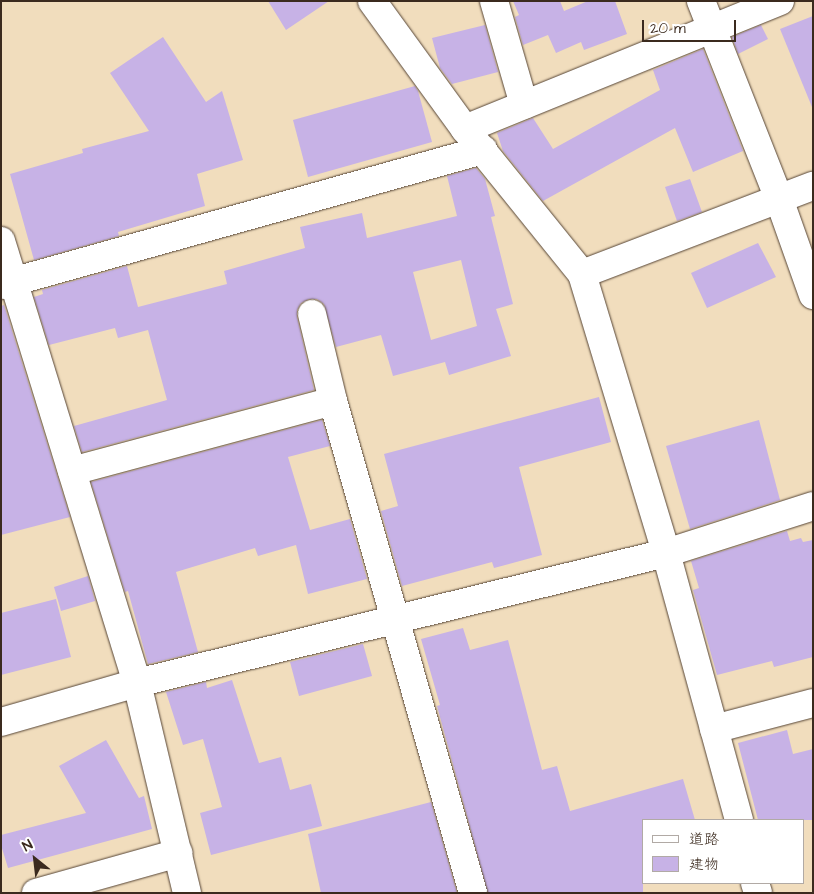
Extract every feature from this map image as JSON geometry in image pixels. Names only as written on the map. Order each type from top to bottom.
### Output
[{"type":"street","points":[[372,1],[482,150],[582,274],[666,552],[739,819]]},
{"type":"street","points":[[494,1],[524,105]]},
{"type":"street","points":[[701,1],[779,199],[813,295]]},
{"type":"street","points":[[466,129],[780,1]]},
{"type":"street","points":[[7,283],[482,150]]},
{"type":"street","points":[[582,274],[813,186]]},
{"type":"street","points":[[1,241],[7,283],[72,471],[138,683],[187,893]]},
{"type":"street","points":[[312,314],[333,401],[473,893]]},
{"type":"street","points":[[72,471],[333,401]]},
{"type":"street","points":[[1,722],[138,683],[666,552],[813,506]]},
{"type":"street","points":[[714,729],[813,703]]},
{"type":"street","points":[[36,893],[178,853]]},
{"type":"building","points":[[268,1],[329,1],[286,30]]},
{"type":"building","points":[[513,1],[560,1],[564,11],[588,1],[615,1],[627,34],[584,50],[581,42],[556,53],[548,35],[523,45],[515,17],[519,15]]},
{"type":"building","points":[[813,16],[813,106],[812,107],[780,29]]},
{"type":"building","points":[[485,25],[498,72],[452,84],[440,68],[432,38]]},
{"type":"building","points":[[761,25],[768,39],[738,54],[732,37]]},
{"type":"building","points":[[163,37],[206,102],[222,91],[243,160],[197,174],[205,206],[118,232],[119,236],[34,260],[10,174],[83,153],[82,149],[149,131],[110,73]]},
{"type":"building","points":[[703,49],[743,151],[693,172],[675,128],[543,201],[503,151],[497,133],[533,118],[553,149],[660,90],[653,70]]},
{"type":"building","points":[[415,86],[432,142],[308,177],[293,120]]},
{"type":"building","points":[[476,168],[485,179],[495,216],[491,217],[513,304],[496,309],[511,356],[449,375],[445,362],[393,376],[381,335],[336,347],[324,304],[317,299],[309,299],[301,303],[297,310],[297,317],[314,390],[82,452],[74,426],[167,400],[148,330],[118,338],[115,328],[49,345],[34,297],[43,294],[42,290],[127,266],[138,307],[227,284],[224,271],[305,248],[300,227],[362,213],[367,238],[457,216],[447,176]],"holes":[[[461,260],[477,326],[431,340],[413,272]]]},
{"type":"building","points":[[690,179],[702,212],[677,221],[665,187]]},
{"type":"building","points":[[758,243],[776,277],[707,308],[691,273]]},
{"type":"building","points":[[4,305],[70,517],[1,535],[1,306]]},
{"type":"building","points":[[599,397],[611,442],[519,467],[542,555],[494,568],[492,562],[402,586],[381,511],[398,506],[384,454]]},
{"type":"building","points":[[322,420],[330,446],[288,457],[310,530],[350,519],[367,579],[308,594],[296,545],[258,556],[255,548],[176,572],[198,652],[148,664],[128,591],[125,592],[91,482]]},
{"type":"building","points":[[759,420],[780,500],[690,529],[666,446]]},
{"type":"building","points":[[787,531],[790,541],[801,538],[803,542],[813,540],[813,657],[774,667],[772,661],[717,675],[693,590],[699,588],[691,561]]},
{"type":"building","points":[[88,576],[95,601],[61,611],[54,587]]},
{"type":"building","points":[[56,599],[71,657],[1,675],[1,613]]},
{"type":"building","points":[[463,628],[470,650],[508,640],[542,770],[557,766],[570,811],[683,779],[695,819],[642,819],[643,893],[488,893],[437,706],[440,705],[421,639]]},
{"type":"building","points":[[363,644],[372,676],[299,696],[290,662]]},
{"type":"building","points":[[232,680],[259,763],[281,757],[290,790],[311,784],[322,826],[211,855],[200,813],[222,807],[203,739],[183,745],[166,692],[206,682],[207,688]]},
{"type":"building","points":[[787,730],[793,754],[813,749],[813,820],[758,819],[738,743]]},
{"type":"building","points":[[106,740],[139,798],[144,796],[152,829],[8,868],[1,845],[1,835],[86,813],[59,766]]},
{"type":"building","points":[[431,802],[457,893],[321,893],[308,834]]}]
